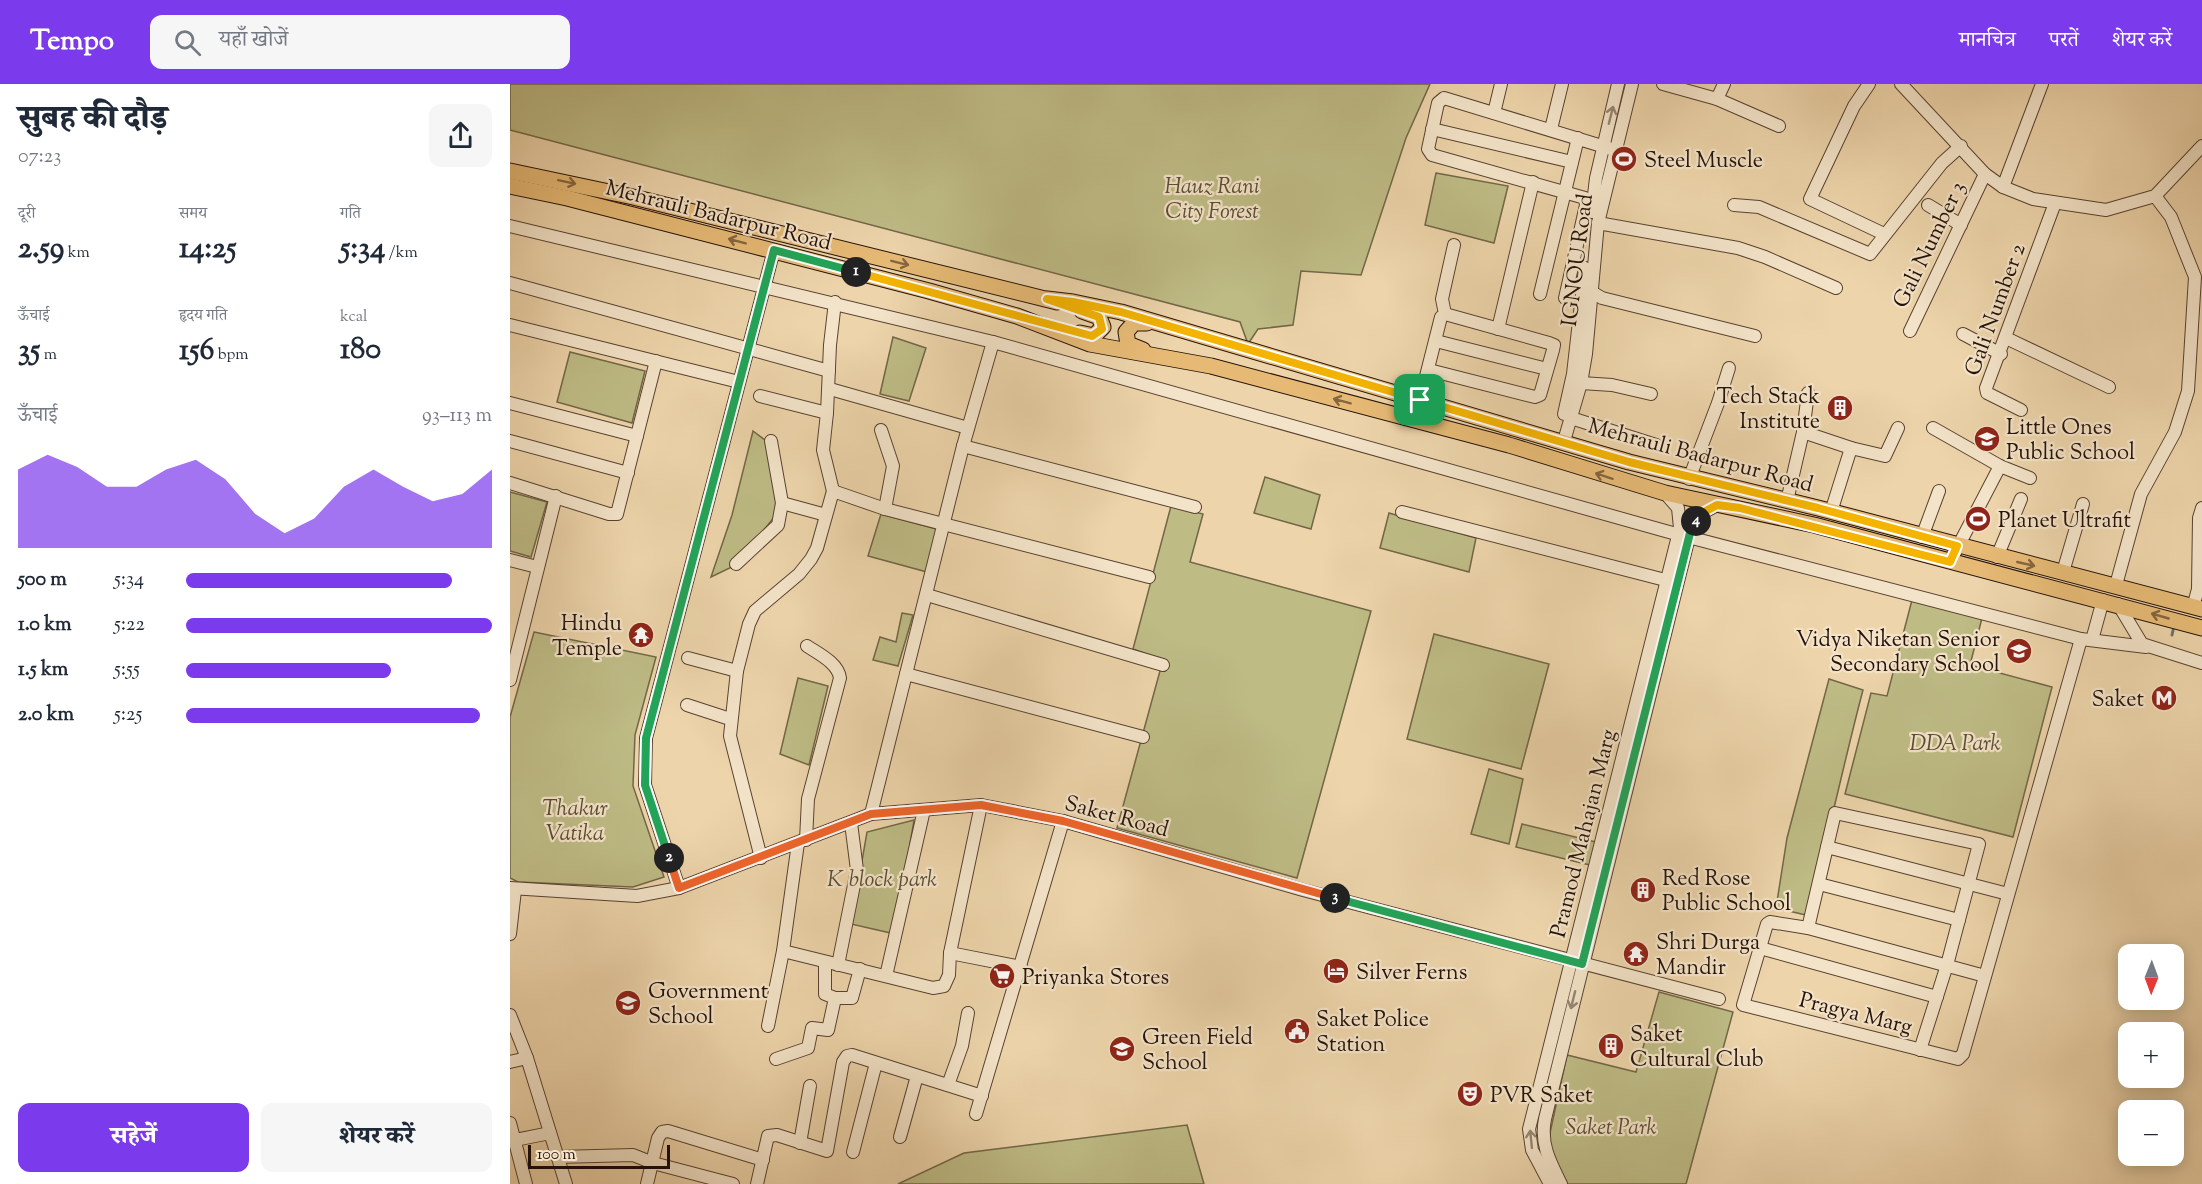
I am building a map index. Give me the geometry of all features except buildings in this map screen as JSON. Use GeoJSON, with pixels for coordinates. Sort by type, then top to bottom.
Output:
{"type":"FeatureCollection","features":[{"type":"Feature","properties":{"kind":"main road","name":"Mehrauli Badarpur Road"},"geometry":{"type":"LineString","coordinates":[[510,171],[633,197],[1047,299]]}},
{"type":"Feature","properties":{"kind":"main road","name":"Mehrauli Badarpur Road"},"geometry":{"type":"LineString","coordinates":[[510,186],[774,250],[1017,316],[1090,344],[1211,366],[1509,445],[1665,494],[1815,525],[2202,628]]}},
{"type":"Feature","properties":{"kind":"main road"},"geometry":{"type":"LineString","coordinates":[[1017,316],[1048,322],[1089,336],[1101,332],[1103,324],[1097,315],[1047,299]]}},
{"type":"Feature","properties":{"kind":"main road"},"geometry":{"type":"LineString","coordinates":[[1047,299],[1121,312],[1191,333]]}},
{"type":"Feature","properties":{"kind":"main road"},"geometry":{"type":"LineString","coordinates":[[1191,333],[1138,322],[1130,325],[1125,336],[1128,344],[1135,348],[1211,366]]}},
{"type":"Feature","properties":{"kind":"main road","name":"Mehrauli Badarpur Road"},"geometry":{"type":"LineString","coordinates":[[1191,333],[1689,479],[1831,512],[2198,608]]}},
{"type":"Feature","properties":{"kind":"street"},"geometry":{"type":"LineString","coordinates":[[1494,112],[1501,84]]}},
{"type":"Feature","properties":{"kind":"street"},"geometry":{"type":"LineString","coordinates":[[1551,129],[1562,84]]}},
{"type":"Feature","properties":{"kind":"street","name":"IGNOU Road"},"geometry":{"type":"LineString","coordinates":[[1560,440],[1571,418],[1581,383],[1598,223],[1618,84]]}},
{"type":"Feature","properties":{"kind":"street","name":"IGNOU Road"},"geometry":{"type":"LineString","coordinates":[[1560,440],[1574,374],[1589,233],[1609,148],[1632,84]]}},
{"type":"Feature","properties":{"kind":"street"},"geometry":{"type":"LineString","coordinates":[[1663,84],[1716,99],[1779,126]]}},
{"type":"Feature","properties":{"kind":"street"},"geometry":{"type":"LineString","coordinates":[[1716,99],[1724,84]]}},
{"type":"Feature","properties":{"kind":"street"},"geometry":{"type":"LineString","coordinates":[[1869,84],[1854,106],[1810,199],[1884,234]]}},
{"type":"Feature","properties":{"kind":"street"},"geometry":{"type":"LineString","coordinates":[[1901,84],[1985,174],[2003,187],[2033,199],[2106,210],[2155,196],[2202,146]]}},
{"type":"Feature","properties":{"kind":"street"},"geometry":{"type":"LineString","coordinates":[[2003,187],[2042,84]]}},
{"type":"Feature","properties":{"kind":"street"},"geometry":{"type":"LineString","coordinates":[[1565,298],[1586,198],[1432,155],[1428,149],[1438,103],[1444,98],[1609,148]]}},
{"type":"Feature","properties":{"kind":"street"},"geometry":{"type":"LineString","coordinates":[[1432,129],[1572,162]]}},
{"type":"Feature","properties":{"kind":"street"},"geometry":{"type":"LineString","coordinates":[[1540,294],[1578,138]]}},
{"type":"Feature","properties":{"kind":"street"},"geometry":{"type":"LineString","coordinates":[[1734,205],[1758,207],[1865,253],[1872,252],[1942,163],[1961,146]]}},
{"type":"Feature","properties":{"kind":"street","name":"Gali Number 3"},"geometry":{"type":"LineString","coordinates":[[1910,331],[1985,174]]}},
{"type":"Feature","properties":{"kind":"street"},"geometry":{"type":"LineString","coordinates":[[1498,329],[1533,182]]}},
{"type":"Feature","properties":{"kind":"street"},"geometry":{"type":"LineString","coordinates":[[2116,585],[2141,494],[2175,432],[2188,391],[2195,277],[2171,217],[2155,196]]}},
{"type":"Feature","properties":{"kind":"street","name":"Gali Number 2"},"geometry":{"type":"LineString","coordinates":[[2021,410],[1986,391],[2055,203]]}},
{"type":"Feature","properties":{"kind":"street"},"geometry":{"type":"LineString","coordinates":[[1928,205],[1961,225]]}},
{"type":"Feature","properties":{"kind":"street"},"geometry":{"type":"LineString","coordinates":[[1598,223],[1738,248],[1765,257],[1836,288]]}},
{"type":"Feature","properties":{"kind":"street"},"geometry":{"type":"LineString","coordinates":[[510,226],[764,285],[993,342],[1684,535],[2086,639],[2146,647],[2202,663]]}},
{"type":"Feature","properties":{"kind":"street"},"geometry":{"type":"LineString","coordinates":[[1445,314],[1442,299],[1455,245]]}},
{"type":"Feature","properties":{"kind":"street"},"geometry":{"type":"LineString","coordinates":[[679,888],[645,785],[646,738],[774,250]]}},
{"type":"Feature","properties":{"kind":"street"},"geometry":{"type":"LineString","coordinates":[[510,283],[829,371]]}},
{"type":"Feature","properties":{"kind":"street"},"geometry":{"type":"LineString","coordinates":[[1590,291],[1602,298],[1755,336]]}},
{"type":"Feature","properties":{"kind":"street"},"geometry":{"type":"LineString","coordinates":[[761,858],[730,736],[730,720],[737,670],[749,624],[755,611],[811,560],[833,491],[823,450],[830,389],[829,371],[835,303]]}},
{"type":"Feature","properties":{"kind":"street"},"geometry":{"type":"LineString","coordinates":[[1429,370],[1535,397],[1540,395],[1554,345],[1445,314]]}},
{"type":"Feature","properties":{"kind":"street"},"geometry":{"type":"LineString","coordinates":[[1420,400],[1441,316],[1445,314]]}},
{"type":"Feature","properties":{"kind":"street"},"geometry":{"type":"LineString","coordinates":[[510,325],[739,382]]}},
{"type":"Feature","properties":{"kind":"street"},"geometry":{"type":"LineString","coordinates":[[1963,334],[2001,354]]}},
{"type":"Feature","properties":{"kind":"street"},"geometry":{"type":"LineString","coordinates":[[2006,338],[2109,387]]}},
{"type":"Feature","properties":{"kind":"street"},"geometry":{"type":"LineString","coordinates":[[1436,341],[1547,369]]}},
{"type":"Feature","properties":{"kind":"street"},"geometry":{"type":"LineString","coordinates":[[871,814],[963,446],[993,342]]}},
{"type":"Feature","properties":{"kind":"street"},"geometry":{"type":"LineString","coordinates":[[510,483],[609,514],[617,514],[656,361]]}},
{"type":"Feature","properties":{"kind":"street"},"geometry":{"type":"LineString","coordinates":[[1689,479],[1729,368]]}},
{"type":"Feature","properties":{"kind":"street"},"geometry":{"type":"LineString","coordinates":[[1581,383],[1612,385],[1651,394]]}},
{"type":"Feature","properties":{"kind":"street"},"geometry":{"type":"LineString","coordinates":[[830,389],[968,428]]}},
{"type":"Feature","properties":{"kind":"street"},"geometry":{"type":"LineString","coordinates":[[1787,501],[1803,432],[1808,393]]}},
{"type":"Feature","properties":{"kind":"street"},"geometry":{"type":"LineString","coordinates":[[760,396],[826,412]]}},
{"type":"Feature","properties":{"kind":"street"},"geometry":{"type":"LineString","coordinates":[[510,403],[637,436]]}},
{"type":"Feature","properties":{"kind":"street"},"geometry":{"type":"LineString","coordinates":[[1571,418],[1656,445]]}},
{"type":"Feature","properties":{"kind":"street"},"geometry":{"type":"LineString","coordinates":[[1803,432],[1851,448],[1885,456],[1898,428]]}},
{"type":"Feature","properties":{"kind":"street"},"geometry":{"type":"LineString","coordinates":[[1933,428],[2000,466],[2030,478]]}},
{"type":"Feature","properties":{"kind":"street"},"geometry":{"type":"LineString","coordinates":[[881,430],[893,466],[885,509]]}},
{"type":"Feature","properties":{"kind":"street"},"geometry":{"type":"LineString","coordinates":[[510,441],[628,473]]}},
{"type":"Feature","properties":{"kind":"street"},"geometry":{"type":"LineString","coordinates":[[736,564],[778,525],[782,503],[771,441]]}},
{"type":"Feature","properties":{"kind":"street"},"geometry":{"type":"LineString","coordinates":[[963,446],[1195,507]]}},
{"type":"Feature","properties":{"kind":"street"},"geometry":{"type":"LineString","coordinates":[[1831,512],[1851,448]]}},
{"type":"Feature","properties":{"kind":"street"},"geometry":{"type":"LineString","coordinates":[[1950,562],[2000,466]]}},
{"type":"Feature","properties":{"kind":"street"},"geometry":{"type":"LineString","coordinates":[[833,491],[885,509],[1149,577]]}},
{"type":"Feature","properties":{"kind":"street"},"geometry":{"type":"LineString","coordinates":[[1922,537],[1939,491]]}},
{"type":"Feature","properties":{"kind":"street","name":"Pramod Mahajan Marg"},"geometry":{"type":"LineString","coordinates":[[1562,1184],[1545,1152],[1543,1127],[1577,963],[1684,535],[1678,508],[1665,494]]}},
{"type":"Feature","properties":{"kind":"street"},"geometry":{"type":"LineString","coordinates":[[510,680],[514,646],[556,496]]}},
{"type":"Feature","properties":{"kind":"street"},"geometry":{"type":"LineString","coordinates":[[1997,556],[2021,499]]}},
{"type":"Feature","properties":{"kind":"street"},"geometry":{"type":"LineString","coordinates":[[782,503],[826,515]]}},
{"type":"Feature","properties":{"kind":"street"},"geometry":{"type":"LineString","coordinates":[[2063,572],[2083,504]]}},
{"type":"Feature","properties":{"kind":"street","name":"Pramod Mahajan Marg"},"geometry":{"type":"LineString","coordinates":[[1655,655],[1669,581],[1684,535],[1698,517],[1717,505]]}},
{"type":"Feature","properties":{"kind":"street"},"geometry":{"type":"LineString","coordinates":[[2198,608],[2199,518],[2202,508]]}},
{"type":"Feature","properties":{"kind":"street"},"geometry":{"type":"LineString","coordinates":[[1402,512],[1669,581]]}},
{"type":"Feature","properties":{"kind":"street"},"geometry":{"type":"LineString","coordinates":[[510,560],[537,567]]}},
{"type":"Feature","properties":{"kind":"street"},"geometry":{"type":"LineString","coordinates":[[927,595],[1163,665]]}},
{"type":"Feature","properties":{"kind":"street"},"geometry":{"type":"LineString","coordinates":[[1937,996],[1760,948],[1768,923],[1808,928],[1985,975],[2086,639],[2103,600]]}},
{"type":"Feature","properties":{"kind":"street"},"geometry":{"type":"LineString","coordinates":[[2118,604],[2138,640],[2146,647]]}},
{"type":"Feature","properties":{"kind":"street"},"geometry":{"type":"LineString","coordinates":[[768,1026],[808,799],[840,678],[839,671],[833,665],[807,646]]}},
{"type":"Feature","properties":{"kind":"street"},"geometry":{"type":"LineString","coordinates":[[688,658],[737,670]]}},
{"type":"Feature","properties":{"kind":"street"},"geometry":{"type":"LineString","coordinates":[[906,674],[1143,737]]}},
{"type":"Feature","properties":{"kind":"street"},"geometry":{"type":"LineString","coordinates":[[687,705],[730,720]]}},
{"type":"Feature","properties":{"kind":"street"},"geometry":{"type":"LineString","coordinates":[[783,951],[933,988],[944,986],[949,975],[950,954],[981,805]]}},
{"type":"Feature","properties":{"kind":"street","name":"Saket Road"},"geometry":{"type":"LineString","coordinates":[[512,889],[637,896],[679,888],[871,814],[981,805],[1063,821],[1303,890],[1577,963]]}},
{"type":"Feature","properties":{"kind":"street"},"geometry":{"type":"LineString","coordinates":[[886,976],[924,810]]}},
{"type":"Feature","properties":{"kind":"street"},"geometry":{"type":"LineString","coordinates":[[1808,928],[1835,813],[1979,844],[1947,965],[1920,1050]]}},
{"type":"Feature","properties":{"kind":"street"},"geometry":{"type":"LineString","coordinates":[[976,1114],[1063,821]]}},
{"type":"Feature","properties":{"kind":"street"},"geometry":{"type":"LineString","coordinates":[[838,965],[857,870],[851,823]]}},
{"type":"Feature","properties":{"kind":"street"},"geometry":{"type":"LineString","coordinates":[[1827,847],[2008,894]]}},
{"type":"Feature","properties":{"kind":"street"},"geometry":{"type":"LineString","coordinates":[[1819,884],[1959,920]]}},
{"type":"Feature","properties":{"kind":"street"},"geometry":{"type":"LineString","coordinates":[[510,934],[512,889]]}},
{"type":"Feature","properties":{"kind":"street","name":"Pragya Marg"},"geometry":{"type":"LineString","coordinates":[[1760,948],[1743,1005],[1958,1059],[1963,1054],[1985,975]]}},
{"type":"Feature","properties":{"kind":"street"},"geometry":{"type":"LineString","coordinates":[[950,954],[1021,967]]}},
{"type":"Feature","properties":{"kind":"street"},"geometry":{"type":"LineString","coordinates":[[825,963],[823,988],[825,994],[835,998],[852,998],[860,969]]}},
{"type":"Feature","properties":{"kind":"street"},"geometry":{"type":"LineString","coordinates":[[1577,963],[1719,999]]}},
{"type":"Feature","properties":{"kind":"street","name":"Pramod Mahajan Marg"},"geometry":{"type":"LineString","coordinates":[[1550,1184],[1532,1150],[1529,1129],[1577,963]]}},
{"type":"Feature","properties":{"kind":"street"},"geometry":{"type":"LineString","coordinates":[[776,1059],[808,1048],[812,1028],[828,1030],[835,998]]}},
{"type":"Feature","properties":{"kind":"street"},"geometry":{"type":"LineString","coordinates":[[948,1085],[962,1046],[968,1013]]}},
{"type":"Feature","properties":{"kind":"street"},"geometry":{"type":"LineString","coordinates":[[510,1015],[527,1058],[566,1184]]}},
{"type":"Feature","properties":{"kind":"street"},"geometry":{"type":"LineString","coordinates":[[757,1184],[768,1136],[777,1135],[827,1151],[843,1062],[847,1056],[982,1096]]}},
{"type":"Feature","properties":{"kind":"street"},"geometry":{"type":"LineString","coordinates":[[510,1062],[527,1058]]}},
{"type":"Feature","properties":{"kind":"street"},"geometry":{"type":"LineString","coordinates":[[853,1152],[876,1063]]}},
{"type":"Feature","properties":{"kind":"street"},"geometry":{"type":"LineString","coordinates":[[900,1137],[917,1076]]}},
{"type":"Feature","properties":{"kind":"street"},"geometry":{"type":"LineString","coordinates":[[800,1143],[810,1086]]}},
{"type":"Feature","properties":{"kind":"street"},"geometry":{"type":"LineString","coordinates":[[510,1123],[512,1141],[526,1184]]}},
{"type":"Feature","properties":{"kind":"street"},"geometry":{"type":"LineString","coordinates":[[647,1184],[658,1138],[662,1132],[668,1131],[763,1160]]}},
{"type":"Feature","properties":{"kind":"street"},"geometry":{"type":"LineString","coordinates":[[512,1141],[550,1133]]}},
{"type":"Feature","properties":{"kind":"street"},"geometry":{"type":"LineString","coordinates":[[558,1157],[622,1154],[733,1184]]}},
{"type":"Feature","properties":{"kind":"green space","name":"Hauz Rani City Forest"},"geometry":{"type":"Polygon","coordinates":[[[510,84],[1430,84],[1406,138],[1361,275],[1301,271],[1293,325],[1258,329],[1248,344],[1240,322],[510,130],[510,84]]]}},
{"type":"Feature","properties":{"kind":"green space"},"geometry":{"type":"Polygon","coordinates":[[[1436,173],[1508,186],[1494,243],[1425,225],[1436,173]]]}},
{"type":"Feature","properties":{"kind":"green space"},"geometry":{"type":"Polygon","coordinates":[[[893,337],[926,348],[909,401],[880,394],[893,337]]]}},
{"type":"Feature","properties":{"kind":"green space"},"geometry":{"type":"Polygon","coordinates":[[[570,352],[645,371],[632,423],[557,402],[570,352]]]}},
{"type":"Feature","properties":{"kind":"green space"},"geometry":{"type":"Polygon","coordinates":[[[753,431],[765,440],[783,506],[736,565],[711,577],[732,515],[753,431]]]}},
{"type":"Feature","properties":{"kind":"green space"},"geometry":{"type":"Polygon","coordinates":[[[1265,477],[1320,495],[1311,529],[1254,513],[1265,477]]]}},
{"type":"Feature","properties":{"kind":"green space"},"geometry":{"type":"Polygon","coordinates":[[[510,492],[547,502],[531,557],[510,551],[510,492]]]}},
{"type":"Feature","properties":{"kind":"green space"},"geometry":{"type":"Polygon","coordinates":[[[1171,506],[1203,514],[1190,562],[1371,611],[1297,878],[1117,828],[1163,660],[1133,649],[1171,506]]]}},
{"type":"Feature","properties":{"kind":"green space"},"geometry":{"type":"Polygon","coordinates":[[[1389,513],[1476,538],[1469,572],[1380,548],[1389,513]]]}},
{"type":"Feature","properties":{"kind":"green space"},"geometry":{"type":"Polygon","coordinates":[[[881,514],[940,530],[927,572],[868,556],[881,514]]]}},
{"type":"Feature","properties":{"kind":"green space","name":"DDA Park"},"geometry":{"type":"Polygon","coordinates":[[[1912,600],[1982,618],[1970,665],[2052,687],[2013,837],[1845,794],[1871,693],[1887,696],[1912,600]]]}},
{"type":"Feature","properties":{"kind":"green space"},"geometry":{"type":"Polygon","coordinates":[[[902,613],[913,615],[898,666],[873,660],[880,637],[896,642],[902,613]]]}},
{"type":"Feature","properties":{"kind":"green space","name":"Thakur Vatika"},"geometry":{"type":"Polygon","coordinates":[[[534,632],[656,657],[635,735],[633,786],[664,877],[633,887],[518,882],[510,878],[510,717],[534,632]]]}},
{"type":"Feature","properties":{"kind":"green space"},"geometry":{"type":"Polygon","coordinates":[[[1434,634],[1549,664],[1521,769],[1407,739],[1434,634]]]}},
{"type":"Feature","properties":{"kind":"green space"},"geometry":{"type":"Polygon","coordinates":[[[798,678],[828,686],[809,765],[780,754],[798,678]]]}},
{"type":"Feature","properties":{"kind":"green space"},"geometry":{"type":"Polygon","coordinates":[[[1829,679],[1863,690],[1806,915],[1776,908],[1787,838],[1829,679]]]}},
{"type":"Feature","properties":{"kind":"green space"},"geometry":{"type":"Polygon","coordinates":[[[1489,769],[1523,779],[1509,844],[1471,834],[1489,769]]]}},
{"type":"Feature","properties":{"kind":"green space","name":"K block park"},"geometry":{"type":"Polygon","coordinates":[[[914,820],[895,934],[851,924],[867,832],[914,820]]]}},
{"type":"Feature","properties":{"kind":"green space"},"geometry":{"type":"Polygon","coordinates":[[[1522,824],[1596,842],[1590,865],[1516,847],[1522,824]]]}},
{"type":"Feature","properties":{"kind":"green space","name":"Saket Park"},"geometry":{"type":"Polygon","coordinates":[[[1659,992],[1733,1012],[1686,1184],[1565,1184],[1548,1142],[1567,1055],[1636,1072],[1659,992]]]}},
{"type":"Feature","properties":{"kind":"green space"},"geometry":{"type":"Polygon","coordinates":[[[1187,1125],[1204,1184],[898,1184],[964,1153],[1187,1125]]]}},
{"type":"Feature","properties":{"kind":"waterway"},"geometry":{"type":"LineString","coordinates":[[2172,635],[2174,626]]}},
{"type":"Feature","properties":{"kind":"place","name":"Steel Muscle"},"geometry":{"type":"Point","coordinates":[1624,159]}},
{"type":"Feature","properties":{"kind":"place","name":"Tech Stack Institute"},"geometry":{"type":"Point","coordinates":[1840,408]}},
{"type":"Feature","properties":{"kind":"place","name":"Little Ones Public School"},"geometry":{"type":"Point","coordinates":[1987,439]}},
{"type":"Feature","properties":{"kind":"place","name":"Planet Ultrafit"},"geometry":{"type":"Point","coordinates":[1978,519]}},
{"type":"Feature","properties":{"kind":"place","name":"Hindu Temple"},"geometry":{"type":"Point","coordinates":[641,635]}},
{"type":"Feature","properties":{"kind":"place","name":"Vidya Niketan Senior Secondary School"},"geometry":{"type":"Point","coordinates":[2019,651]}},
{"type":"Feature","properties":{"kind":"place","name":"Saket"},"geometry":{"type":"Point","coordinates":[2164,698]}},
{"type":"Feature","properties":{"kind":"place","name":"Red Rose Public School"},"geometry":{"type":"Point","coordinates":[1643,890]}},
{"type":"Feature","properties":{"kind":"place","name":"Shri Durga Mandir"},"geometry":{"type":"Point","coordinates":[1636,954]}},
{"type":"Feature","properties":{"kind":"place","name":"Silver Ferns"},"geometry":{"type":"Point","coordinates":[1336,971]}},
{"type":"Feature","properties":{"kind":"place","name":"Priyanka Stores"},"geometry":{"type":"Point","coordinates":[1002,976]}},
{"type":"Feature","properties":{"kind":"place","name":"Government School"},"geometry":{"type":"Point","coordinates":[628,1003]}},
{"type":"Feature","properties":{"kind":"place","name":"Saket Police Station"},"geometry":{"type":"Point","coordinates":[1297,1031]}},
{"type":"Feature","properties":{"kind":"place","name":"Saket Cultural Club"},"geometry":{"type":"Point","coordinates":[1611,1046]}},
{"type":"Feature","properties":{"kind":"place","name":"Green Field School"},"geometry":{"type":"Point","coordinates":[1122,1049]}},
{"type":"Feature","properties":{"kind":"place","name":"PVR Saket"},"geometry":{"type":"Point","coordinates":[1470,1094]}},
{"type":"Feature","properties":{"kind":"route"},"geometry":{"type":"LineString","coordinates":[[774,250],[929,291],[1001,313],[1048,322],[1089,336],[1101,332],[1103,324],[1099,317],[1047,299],[1121,312],[1420,400],[1689,479],[1818,508],[1957,546],[1950,562],[1815,525],[1740,508],[1717,505],[1698,517],[1691,529],[1680,581],[1582,964],[1303,890],[1063,821],[981,805],[871,814],[679,888],[645,785],[646,738],[774,250]]}}]}
